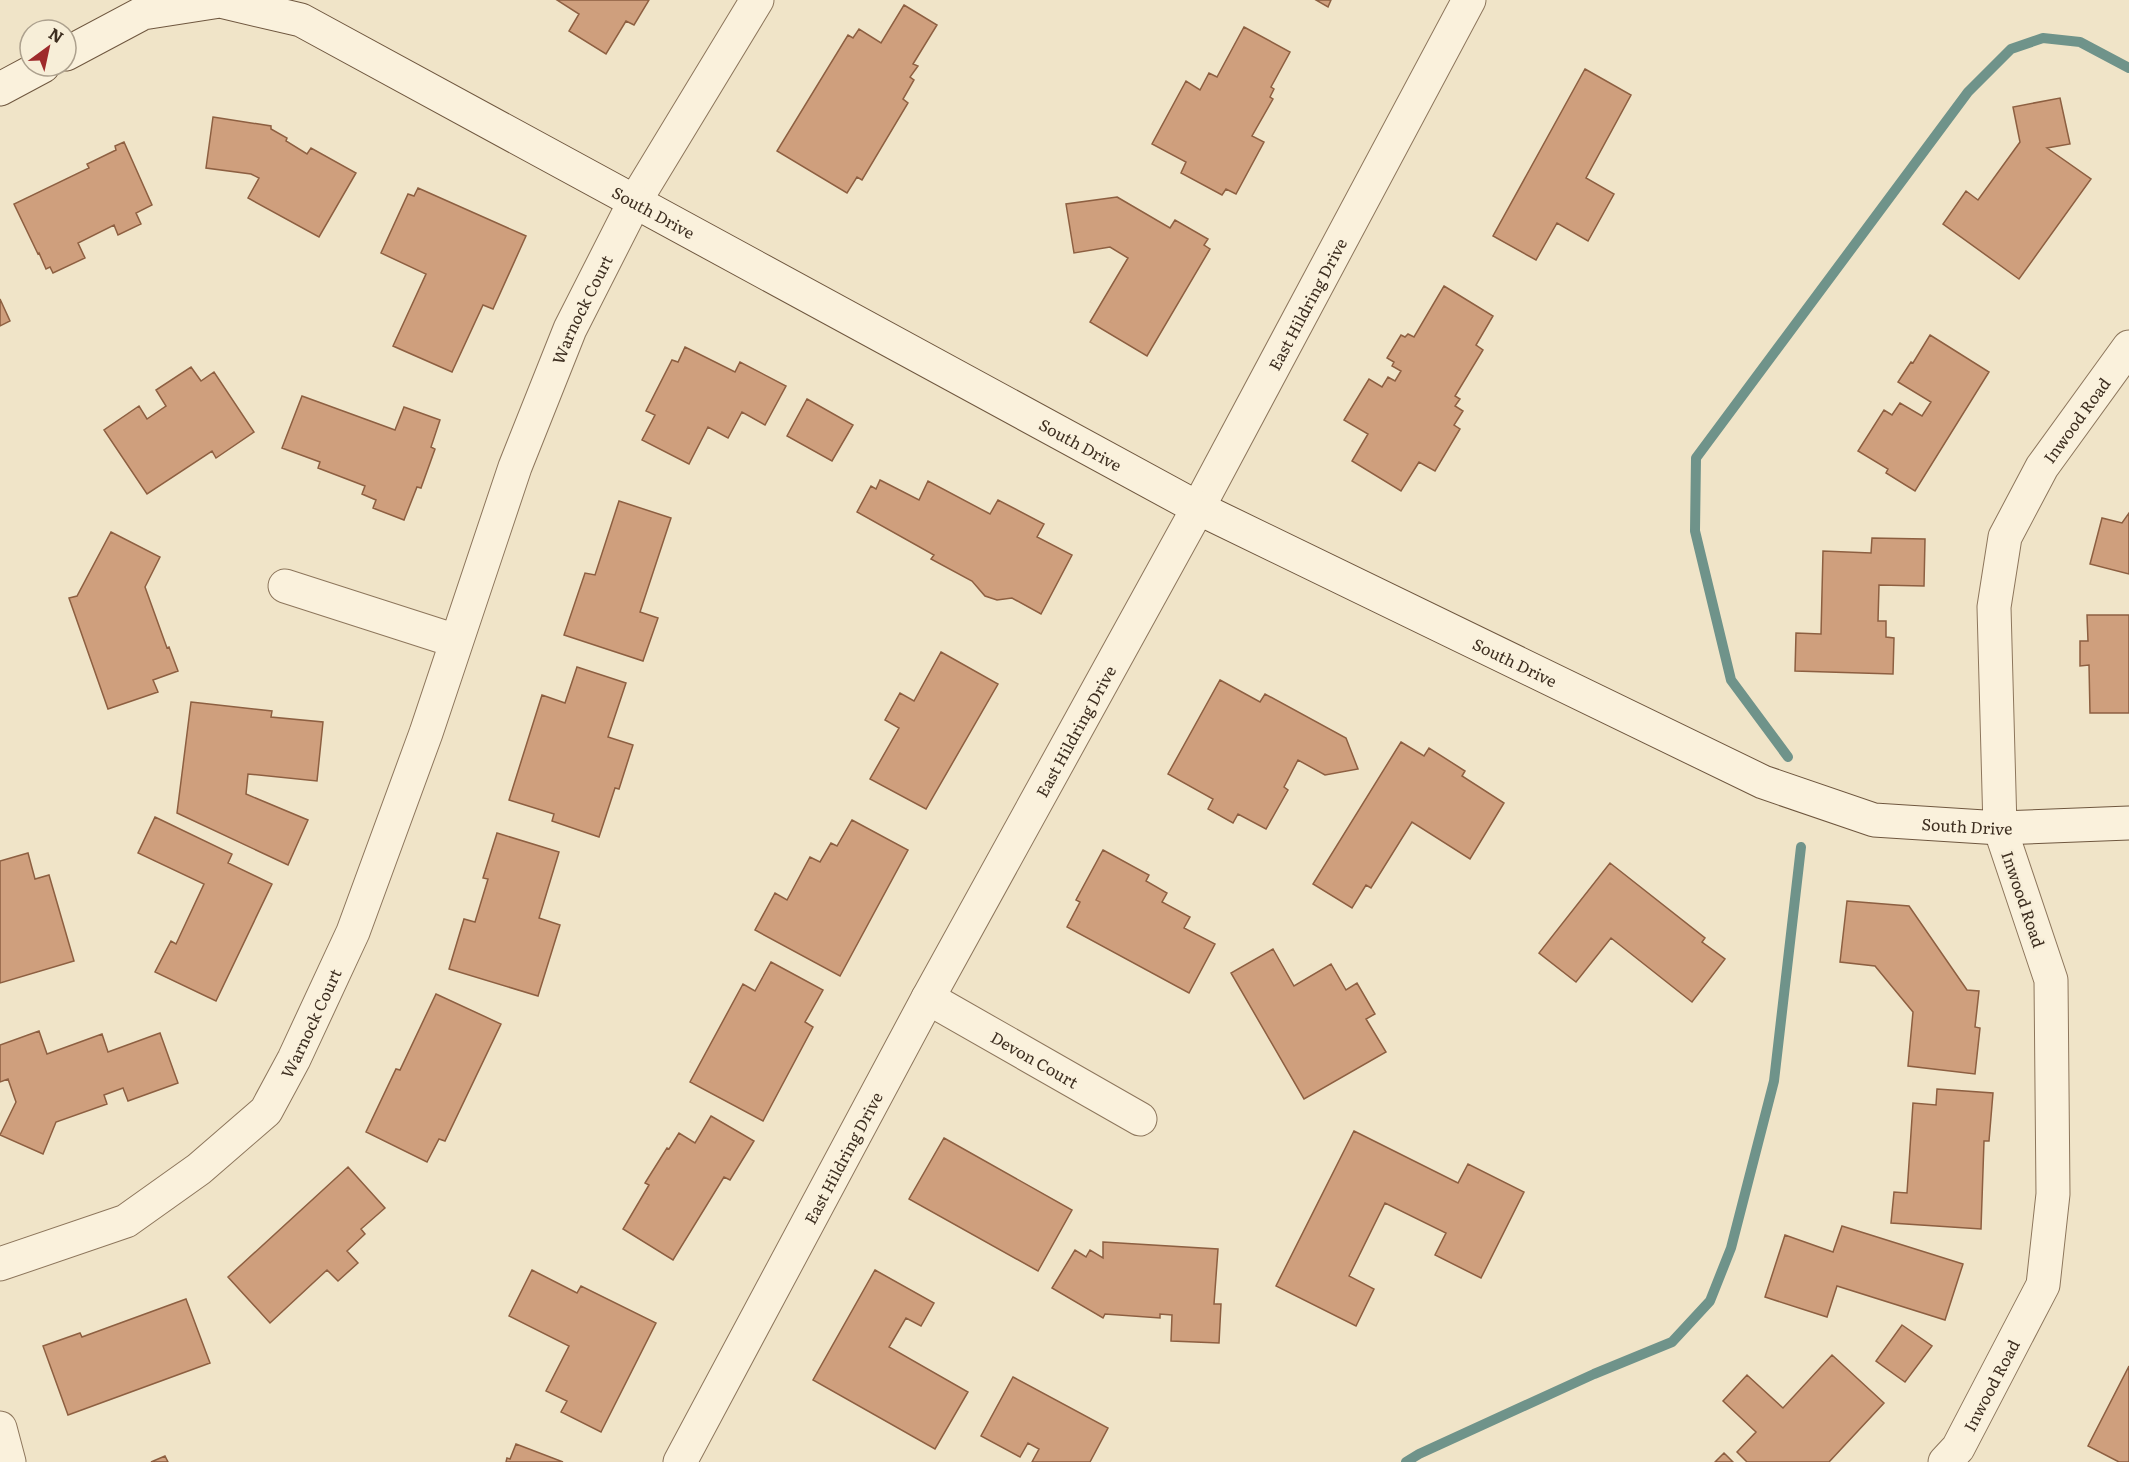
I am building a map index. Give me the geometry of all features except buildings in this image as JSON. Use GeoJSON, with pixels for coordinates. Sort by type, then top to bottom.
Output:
{"type":"FeatureCollection","features":[{"type":"Feature","properties":{"kind":"street","name":"Warnock Court"},"geometry":{"type":"LineString","coordinates":[[0,1264],[126,1221],[200,1169],[266,1111],[294,1059],[353,932],[426,733],[515,467],[570,329],[635,201],[756,0]]}},
{"type":"Feature","properties":{"kind":"street","name":"East Hildring Drive"},"geometry":{"type":"LineString","coordinates":[[680,1462],[928,998],[1198,508],[1469,0]]}},
{"type":"Feature","properties":{"kind":"street","name":"South Drive"},"geometry":{"type":"LineString","coordinates":[[78,46],[141,6],[220,1],[293,10],[635,201],[1198,508],[1762,782],[1874,820],[2000,828],[2129,823]]}},
{"type":"Feature","properties":{"kind":"street"},"geometry":{"type":"LineString","coordinates":[[0,89],[21,78]]}},
{"type":"Feature","properties":{"kind":"street","name":"Inwood Road"},"geometry":{"type":"LineString","coordinates":[[1945,1462],[1958,1448],[2043,1285],[2053,1194],[2051,980],[2000,828],[1994,607],[2005,537],[2042,467],[2129,347]]}},
{"type":"Feature","properties":{"kind":"street"},"geometry":{"type":"LineString","coordinates":[[285,586],[456,641]]}},
{"type":"Feature","properties":{"kind":"street","name":"Devon Court"},"geometry":{"type":"LineString","coordinates":[[928,998],[1140,1119]]}},
{"type":"Feature","properties":{"kind":"street"},"geometry":{"type":"LineString","coordinates":[[0,1428],[9,1462]]}},
{"type":"Feature","properties":{"kind":"waterway"},"geometry":{"type":"LineString","coordinates":[[1788,757],[1731,680],[1695,531],[1696,458],[1968,92],[2011,49],[2043,38],[2080,42],[2129,68]]}},
{"type":"Feature","properties":{"kind":"waterway"},"geometry":{"type":"LineString","coordinates":[[1406,1462],[1594,1374],[1672,1342],[1710,1301],[1731,1248],[1774,1081],[1801,847]]}}]}
